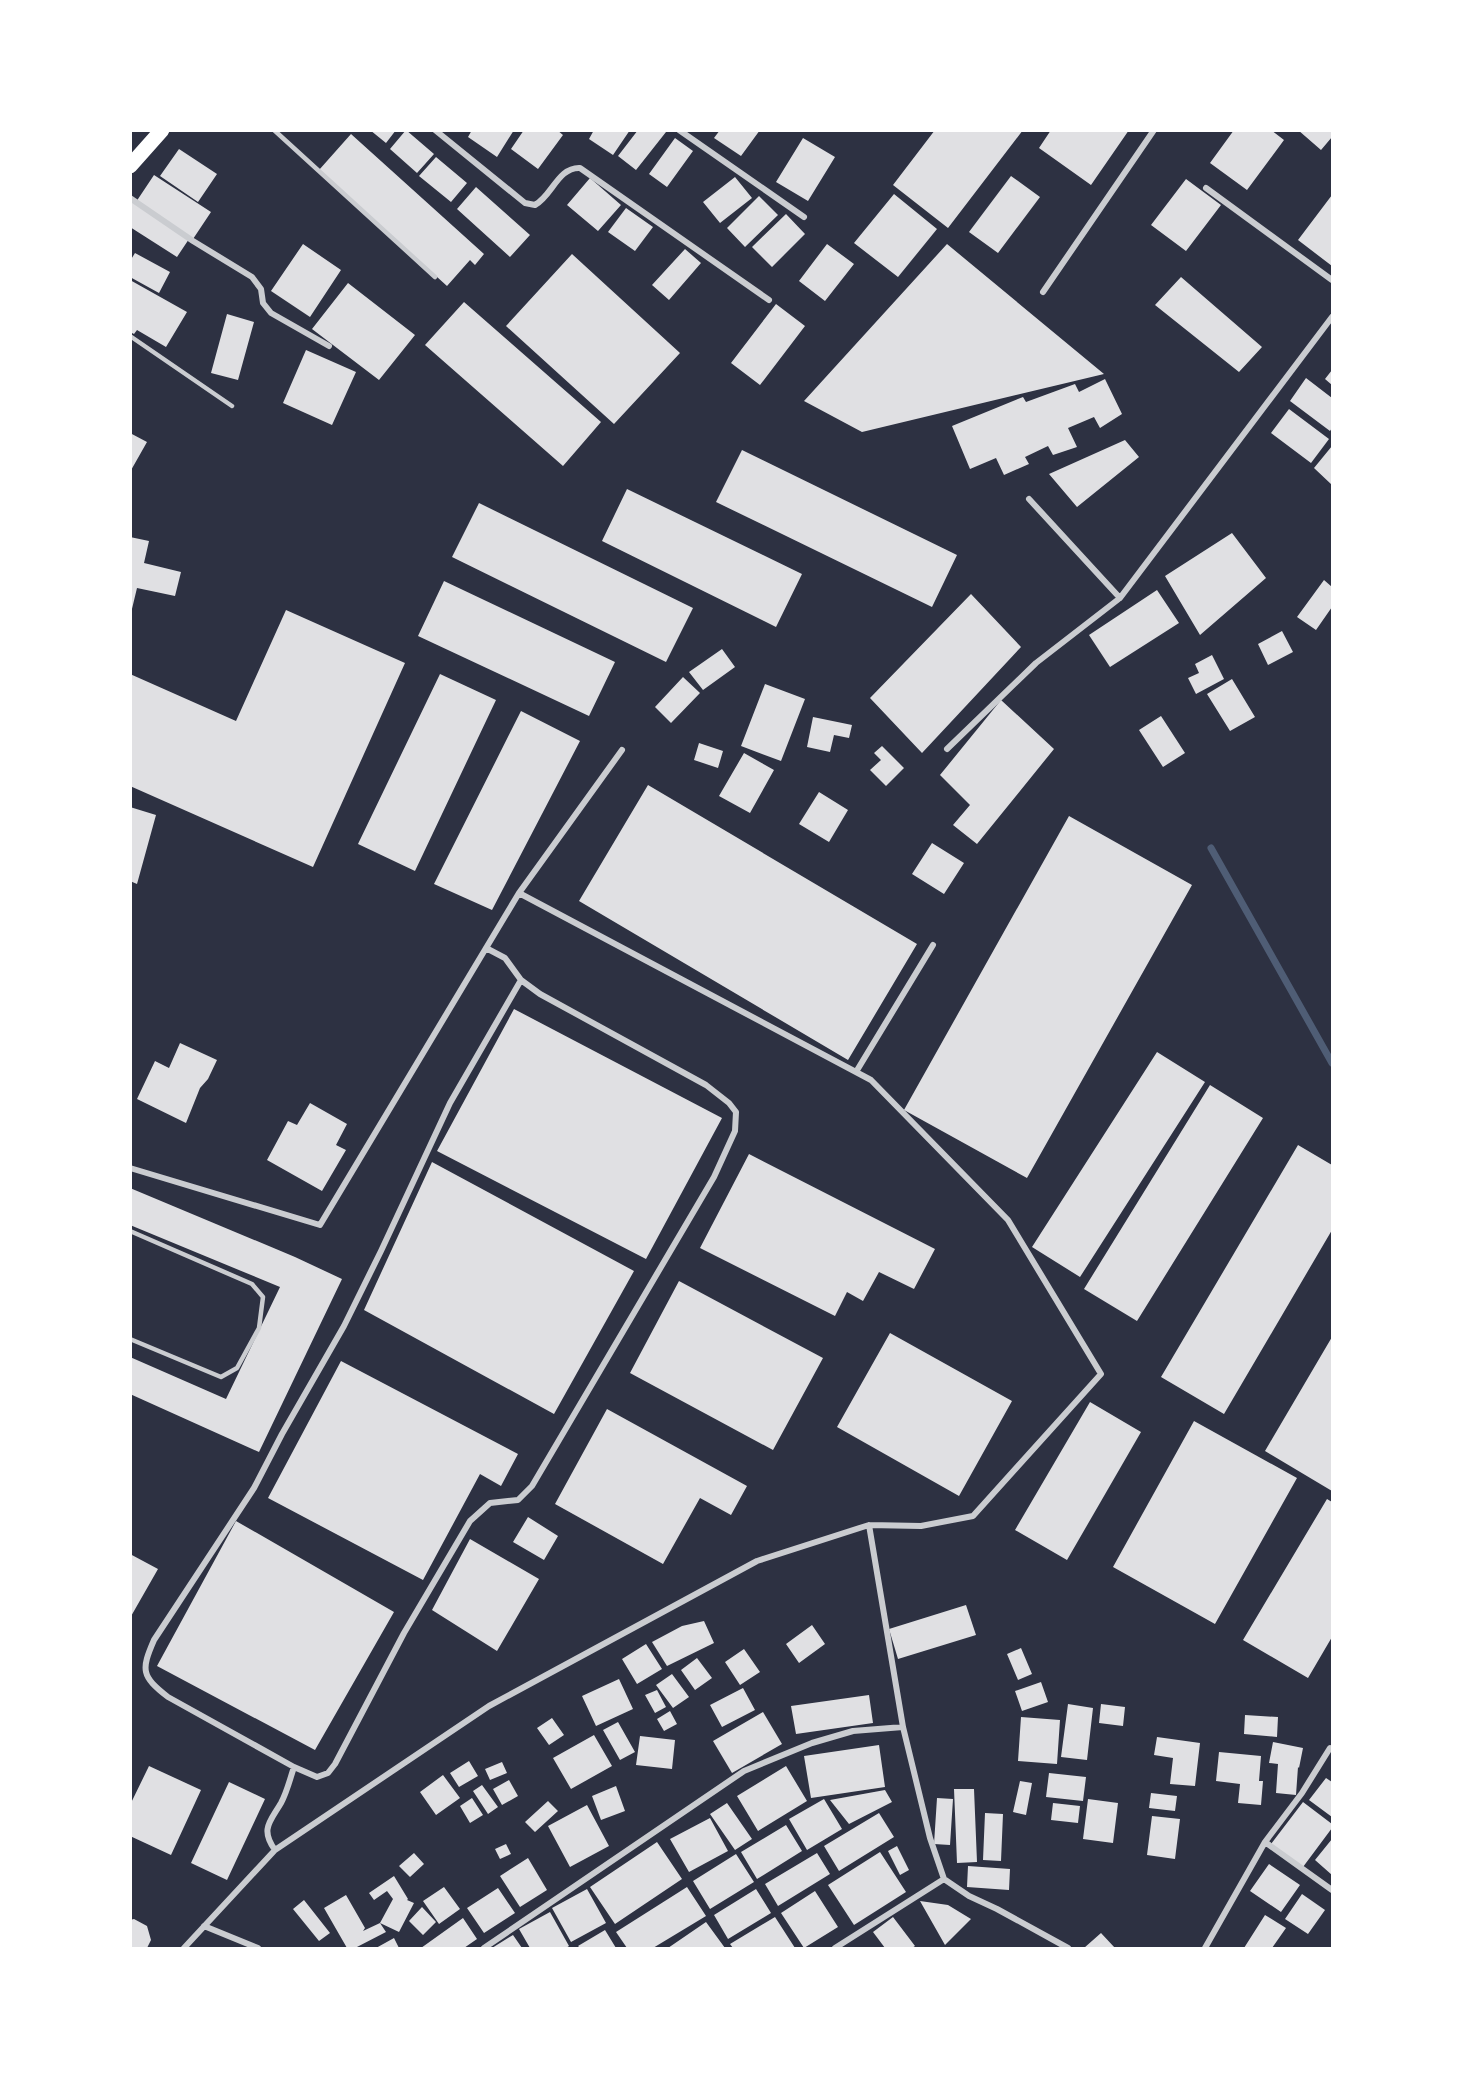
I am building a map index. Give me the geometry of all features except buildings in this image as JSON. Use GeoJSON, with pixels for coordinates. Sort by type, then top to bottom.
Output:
{"type":"FeatureCollection","features":[{"type":"Feature","properties":{"kind":"main road"},"geometry":{"type":"LineString","coordinates":[[130,166],[162,130]]}},
{"type":"Feature","properties":{"kind":"street"},"geometry":{"type":"LineString","coordinates":[[435,130],[525,203],[535,205],[542,202],[566,171],[580,168],[769,300]]}},
{"type":"Feature","properties":{"kind":"street"},"geometry":{"type":"LineString","coordinates":[[679,130],[804,217]]}},
{"type":"Feature","properties":{"kind":"street"},"geometry":{"type":"LineString","coordinates":[[1042,292],[1154,130]]}},
{"type":"Feature","properties":{"kind":"street"},"geometry":{"type":"LineString","coordinates":[[1206,188],[1332,280]]}},
{"type":"Feature","properties":{"kind":"street"},"geometry":{"type":"LineString","coordinates":[[130,198],[252,278],[261,289],[263,303],[271,313],[329,346]]}},
{"type":"Feature","properties":{"kind":"street"},"geometry":{"type":"LineString","coordinates":[[947,749],[1036,663],[1120,598],[1332,317]]}},
{"type":"Feature","properties":{"kind":"street"},"geometry":{"type":"LineString","coordinates":[[1029,499],[1120,598]]}},
{"type":"Feature","properties":{"kind":"street"},"geometry":{"type":"LineString","coordinates":[[130,1168],[320,1225],[519,893],[622,750]]}},
{"type":"Feature","properties":{"kind":"street"},"geometry":{"type":"LineString","coordinates":[[184,1948],[275,1850],[489,1706],[757,1562],[869,1525],[921,1526],[973,1516],[1101,1374],[1008,1220],[870,1080],[519,893]]}},
{"type":"Feature","properties":{"kind":"street"},"geometry":{"type":"LineString","coordinates":[[856,1072],[933,945]]}},
{"type":"Feature","properties":{"kind":"street"},"geometry":{"type":"LineString","coordinates":[[486,948],[506,958],[520,980],[540,994],[706,1085],[729,1103],[736,1112],[735,1131],[714,1177],[532,1486],[518,1500],[490,1503],[470,1521],[404,1633],[335,1764],[328,1773],[317,1777],[294,1767],[168,1697],[152,1684],[146,1673],[145,1661],[154,1640],[254,1488],[344,1326],[450,1103],[520,980]]}},
{"type":"Feature","properties":{"kind":"street"},"geometry":{"type":"LineString","coordinates":[[869,1525],[903,1727],[930,1838],[944,1879],[969,1896],[997,1908],[1068,1948]]}},
{"type":"Feature","properties":{"kind":"street"},"geometry":{"type":"LineString","coordinates":[[484,1948],[744,1771],[812,1743],[853,1731],[903,1727]]}},
{"type":"Feature","properties":{"kind":"street"},"geometry":{"type":"LineString","coordinates":[[1204,1948],[1265,1842],[1302,1793],[1330,1748],[1332,1749]]}},
{"type":"Feature","properties":{"kind":"street"},"geometry":{"type":"LineString","coordinates":[[275,1850],[268,1841],[267,1831],[270,1818],[281,1802],[294,1767]]}},
{"type":"Feature","properties":{"kind":"street"},"geometry":{"type":"LineString","coordinates":[[1265,1842],[1332,1890]]}},
{"type":"Feature","properties":{"kind":"street"},"geometry":{"type":"LineString","coordinates":[[835,1948],[944,1879]]}},
{"type":"Feature","properties":{"kind":"street"},"geometry":{"type":"LineString","coordinates":[[204,1926],[258,1948]]}},
{"type":"Feature","properties":{"kind":"lane"},"geometry":{"type":"LineString","coordinates":[[274,130],[435,277]]}},
{"type":"Feature","properties":{"kind":"lane"},"geometry":{"type":"LineString","coordinates":[[130,336],[232,406]]}},
{"type":"Feature","properties":{"kind":"lane"},"geometry":{"type":"LineString","coordinates":[[130,1231],[252,1284],[263,1297],[259,1328],[237,1368],[221,1377],[130,1339]]}},
{"type":"Feature","properties":{"kind":"waterway"},"geometry":{"type":"LineString","coordinates":[[1211,848],[1332,1063]]}}]}
